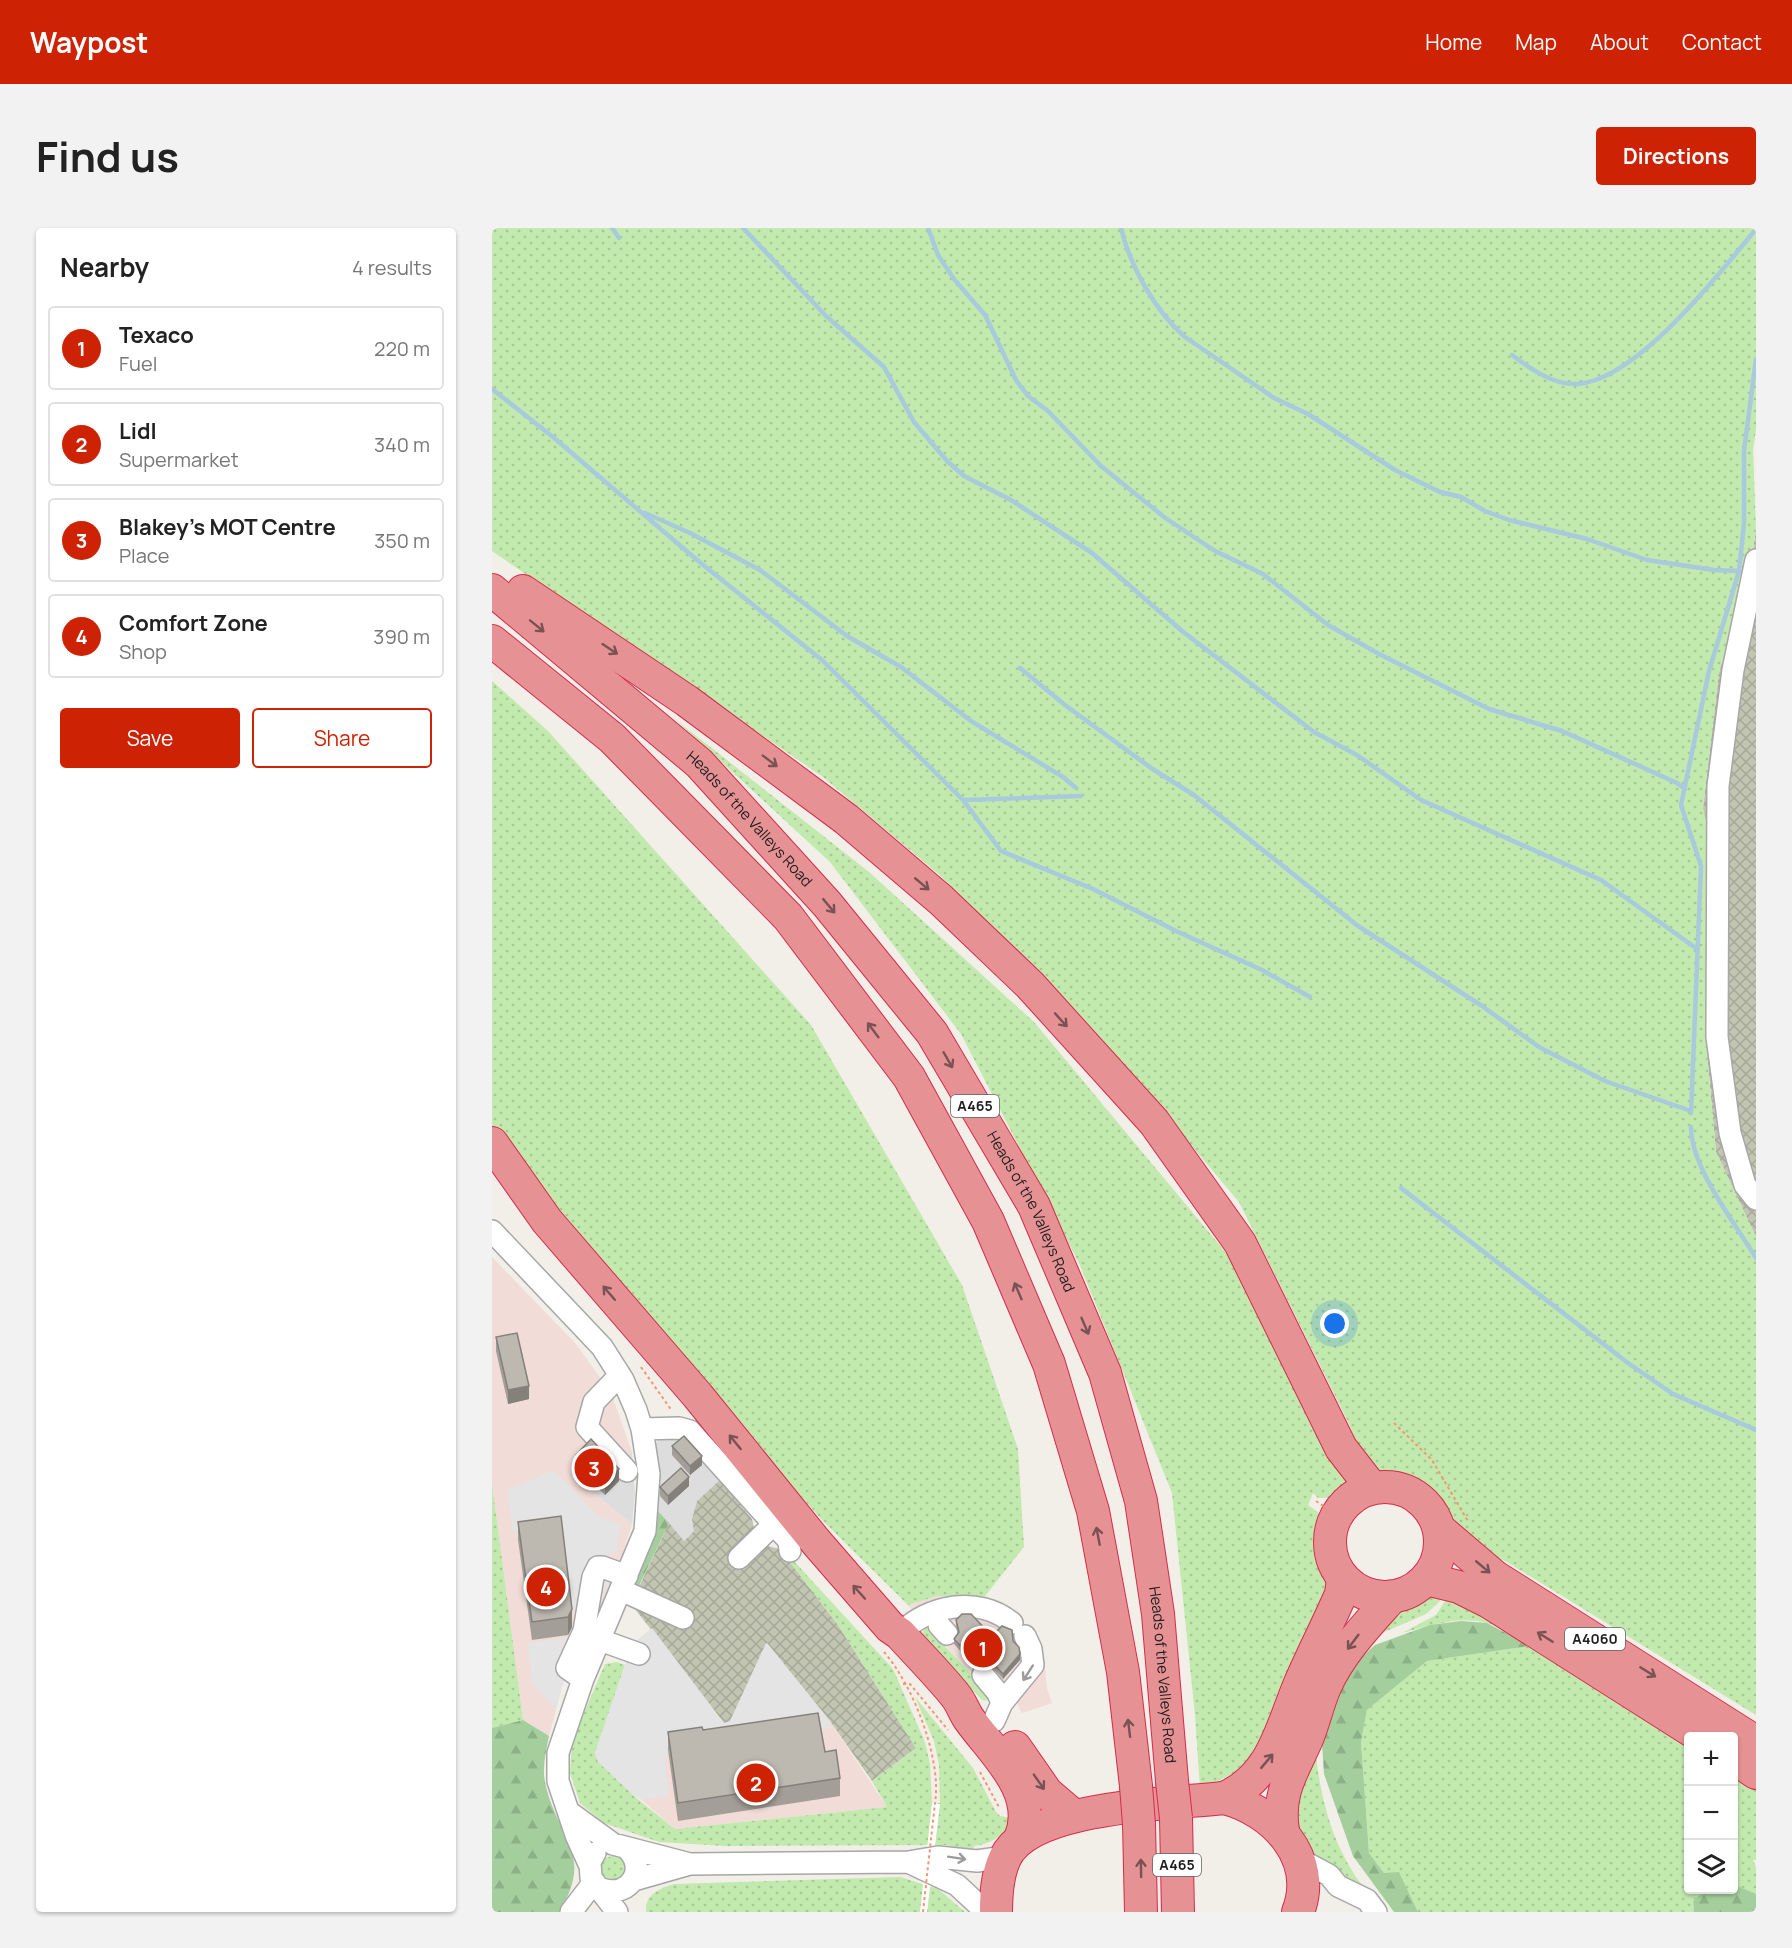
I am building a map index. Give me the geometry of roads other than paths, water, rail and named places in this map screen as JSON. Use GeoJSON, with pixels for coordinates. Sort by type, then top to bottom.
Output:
{"type":"FeatureCollection","features":[{"type":"Feature","properties":{"kind":"highway"},"geometry":{"type":"LineString","coordinates":[[492,570],[687,701],[819,798],[941,900],[1030,985],[1154,1122],[1240,1243],[1341,1448],[1372,1488]]}},
{"type":"Feature","properties":{"kind":"highway","name":"Heads of the Valleys Road"},"geometry":{"type":"LineString","coordinates":[[492,590],[699,763],[827,904],[932,1033],[1034,1206],[1105,1373],[1141,1501],[1158,1614],[1176,1818],[1178,1912]]}},
{"type":"Feature","properties":{"kind":"highway","name":"A465"},"geometry":{"type":"LineString","coordinates":[[492,642],[612,738],[788,917],[909,1077],[988,1221],[1050,1364],[1093,1511],[1123,1671],[1139,1824],[1141,1912]]}},
{"type":"Feature","properties":{"kind":"highway"},"geometry":{"type":"LineString","coordinates":[[492,1143],[547,1221],[698,1396],[836,1566],[890,1627],[941,1625],[957,1697],[969,1719],[999,1754],[1022,1795],[1025,1812],[1010,1837],[996,1892],[996,1912]]}},
{"type":"Feature","properties":{"kind":"highway"},"geometry":{"type":"LineString","coordinates":[[1393,1487],[1414,1495],[1430,1510],[1438,1529],[1438,1556],[1426,1579],[1404,1594],[1391,1598],[1365,1594],[1343,1579],[1330,1555],[1326,1508],[1372,1488],[1393,1487]]}},
{"type":"Feature","properties":{"kind":"highway","name":"A4060"},"geometry":{"type":"LineString","coordinates":[[1438,1529],[1494,1576],[1756,1742]]}},
{"type":"Feature","properties":{"kind":"highway"},"geometry":{"type":"LineString","coordinates":[[1010,1837],[1074,1816],[1224,1798],[1242,1790],[1274,1752],[1300,1683],[1341,1594],[1343,1579]]}},
{"type":"Feature","properties":{"kind":"highway","name":"A4060"},"geometry":{"type":"LineString","coordinates":[[1426,1579],[1459,1587],[1489,1602],[1692,1732]]}},
{"type":"Feature","properties":{"kind":"highway"},"geometry":{"type":"LineString","coordinates":[[1299,1907],[1302,1881],[1299,1859],[1283,1831],[1280,1811],[1283,1790],[1314,1721],[1325,1688],[1355,1638],[1391,1598]]}},
{"type":"Feature","properties":{"kind":"highway"},"geometry":{"type":"LineString","coordinates":[[957,1697],[998,1712],[1047,1792],[1074,1816]]}},
{"type":"Feature","properties":{"kind":"highway"},"geometry":{"type":"LineString","coordinates":[[1738,1761],[1756,1773]]}},
{"type":"Feature","properties":{"kind":"highway"},"geometry":{"type":"LineString","coordinates":[[1224,1798],[1251,1807],[1283,1831]]}},
{"type":"Feature","properties":{"kind":"street"},"geometry":{"type":"LineString","coordinates":[[1756,560],[1733,670],[1718,786],[1717,1037],[1730,1133],[1745,1185],[1756,1199]]}},
{"type":"Feature","properties":{"kind":"street"},"geometry":{"type":"LineString","coordinates":[[492,1231],[602,1347],[620,1375],[642,1429],[649,1474],[645,1531],[583,1679],[558,1753],[558,1781],[576,1835],[595,1879],[617,1912]]}},
{"type":"Feature","properties":{"kind":"street"},"geometry":{"type":"LineString","coordinates":[[620,1375],[594,1402],[587,1428],[627,1471]]}},
{"type":"Feature","properties":{"kind":"street"},"geometry":{"type":"LineString","coordinates":[[642,1429],[680,1428],[690,1431],[789,1540],[790,1551]]}},
{"type":"Feature","properties":{"kind":"street"},"geometry":{"type":"LineString","coordinates":[[739,1558],[774,1524]]}},
{"type":"Feature","properties":{"kind":"street"},"geometry":{"type":"LineString","coordinates":[[583,1679],[567,1668],[584,1631],[593,1577],[598,1567],[602,1567],[624,1583],[683,1618]]}},
{"type":"Feature","properties":{"kind":"street"},"geometry":{"type":"LineString","coordinates":[[941,1625],[1018,1635],[1033,1665],[998,1712]]}},
{"type":"Feature","properties":{"kind":"street"},"geometry":{"type":"LineString","coordinates":[[600,1640],[639,1654]]}},
{"type":"Feature","properties":{"kind":"street"},"geometry":{"type":"LineString","coordinates":[[983,1675],[999,1693],[998,1712]]}},
{"type":"Feature","properties":{"kind":"street"},"geometry":{"type":"LineString","coordinates":[[569,1812],[635,1858],[637,1873],[633,1882],[631,1912]]}},
{"type":"Feature","properties":{"kind":"street"},"geometry":{"type":"LineString","coordinates":[[571,1912],[595,1879],[597,1850],[619,1845],[690,1864],[908,1862],[938,1857],[977,1861],[1010,1837]]}},
{"type":"Feature","properties":{"kind":"street"},"geometry":{"type":"LineString","coordinates":[[1299,1859],[1329,1875],[1338,1886],[1367,1900],[1376,1912]]}},
{"type":"Feature","properties":{"kind":"street"},"geometry":{"type":"LineString","coordinates":[[908,1862],[957,1886],[986,1912]]}},
{"type":"Feature","properties":{"kind":"street"},"geometry":{"type":"LineString","coordinates":[[595,1879],[616,1892],[633,1882],[690,1864]]}},
{"type":"Feature","properties":{"kind":"street"},"geometry":{"type":"LineString","coordinates":[[1299,1907],[1338,1886]]}},
{"type":"Feature","properties":{"kind":"waterway"},"geometry":{"type":"LineString","coordinates":[[612,228],[619,238]]}},
{"type":"Feature","properties":{"kind":"waterway"},"geometry":{"type":"LineString","coordinates":[[743,228],[826,316],[884,367],[914,422],[947,461],[964,476],[1011,500],[1092,553],[1182,631],[1314,732],[1357,755],[1421,800],[1601,880],[1697,949]]}},
{"type":"Feature","properties":{"kind":"waterway"},"geometry":{"type":"LineString","coordinates":[[928,228],[938,255],[954,279],[985,315],[1016,380],[1028,396],[1048,411],[1101,466],[1164,517],[1215,551],[1263,574],[1328,625],[1379,654],[1489,709],[1562,731],[1677,783],[1685,789]]}},
{"type":"Feature","properties":{"kind":"waterway"},"geometry":{"type":"LineString","coordinates":[[1121,228],[1125,243],[1145,287],[1164,314],[1185,337],[1274,398],[1308,414],[1395,470],[1440,492],[1461,497],[1485,511],[1509,520],[1587,539],[1647,560],[1714,570],[1739,571]]}},
{"type":"Feature","properties":{"kind":"waterway"},"geometry":{"type":"LineString","coordinates":[[1512,355],[1533,370],[1557,381],[1574,384],[1598,379],[1623,366],[1674,323],[1721,272],[1756,229]]}},
{"type":"Feature","properties":{"kind":"waterway"},"geometry":{"type":"LineString","coordinates":[[1691,1113],[1701,866],[1681,805],[1709,671],[1739,571],[1744,523],[1744,451],[1756,359]]}},
{"type":"Feature","properties":{"kind":"waterway"},"geometry":{"type":"LineString","coordinates":[[492,389],[553,437],[697,560],[822,660],[963,800],[1001,851],[1093,889],[1176,931],[1262,970],[1310,997]]}},
{"type":"Feature","properties":{"kind":"waterway"},"geometry":{"type":"LineString","coordinates":[[645,513],[690,533],[760,570],[847,636],[901,667],[971,721],[1063,777],[1076,788]]}},
{"type":"Feature","properties":{"kind":"waterway"},"geometry":{"type":"LineString","coordinates":[[1020,668],[1065,705],[1151,768],[1194,795],[1358,926],[1482,1006],[1539,1047],[1605,1081],[1691,1111]]}},
{"type":"Feature","properties":{"kind":"waterway"},"geometry":{"type":"LineString","coordinates":[[963,800],[1081,796]]}},
{"type":"Feature","properties":{"kind":"waterway"},"geometry":{"type":"LineString","coordinates":[[1691,1127],[1698,1160],[1706,1177],[1756,1258]]}},
{"type":"Feature","properties":{"kind":"waterway"},"geometry":{"type":"LineString","coordinates":[[1401,1188],[1628,1363],[1673,1394],[1756,1430]]}},
{"type":"Feature","properties":{"kind":"place","name":"Blakey's MOT Centre"},"geometry":{"type":"Point","coordinates":[594,1468]}},
{"type":"Feature","properties":{"kind":"place","name":"Comfort Zone"},"geometry":{"type":"Point","coordinates":[546,1587]}},
{"type":"Feature","properties":{"kind":"place","name":"Texaco"},"geometry":{"type":"Point","coordinates":[983,1648]}},
{"type":"Feature","properties":{"kind":"place","name":"Lidl"},"geometry":{"type":"Point","coordinates":[756,1783]}}]}
